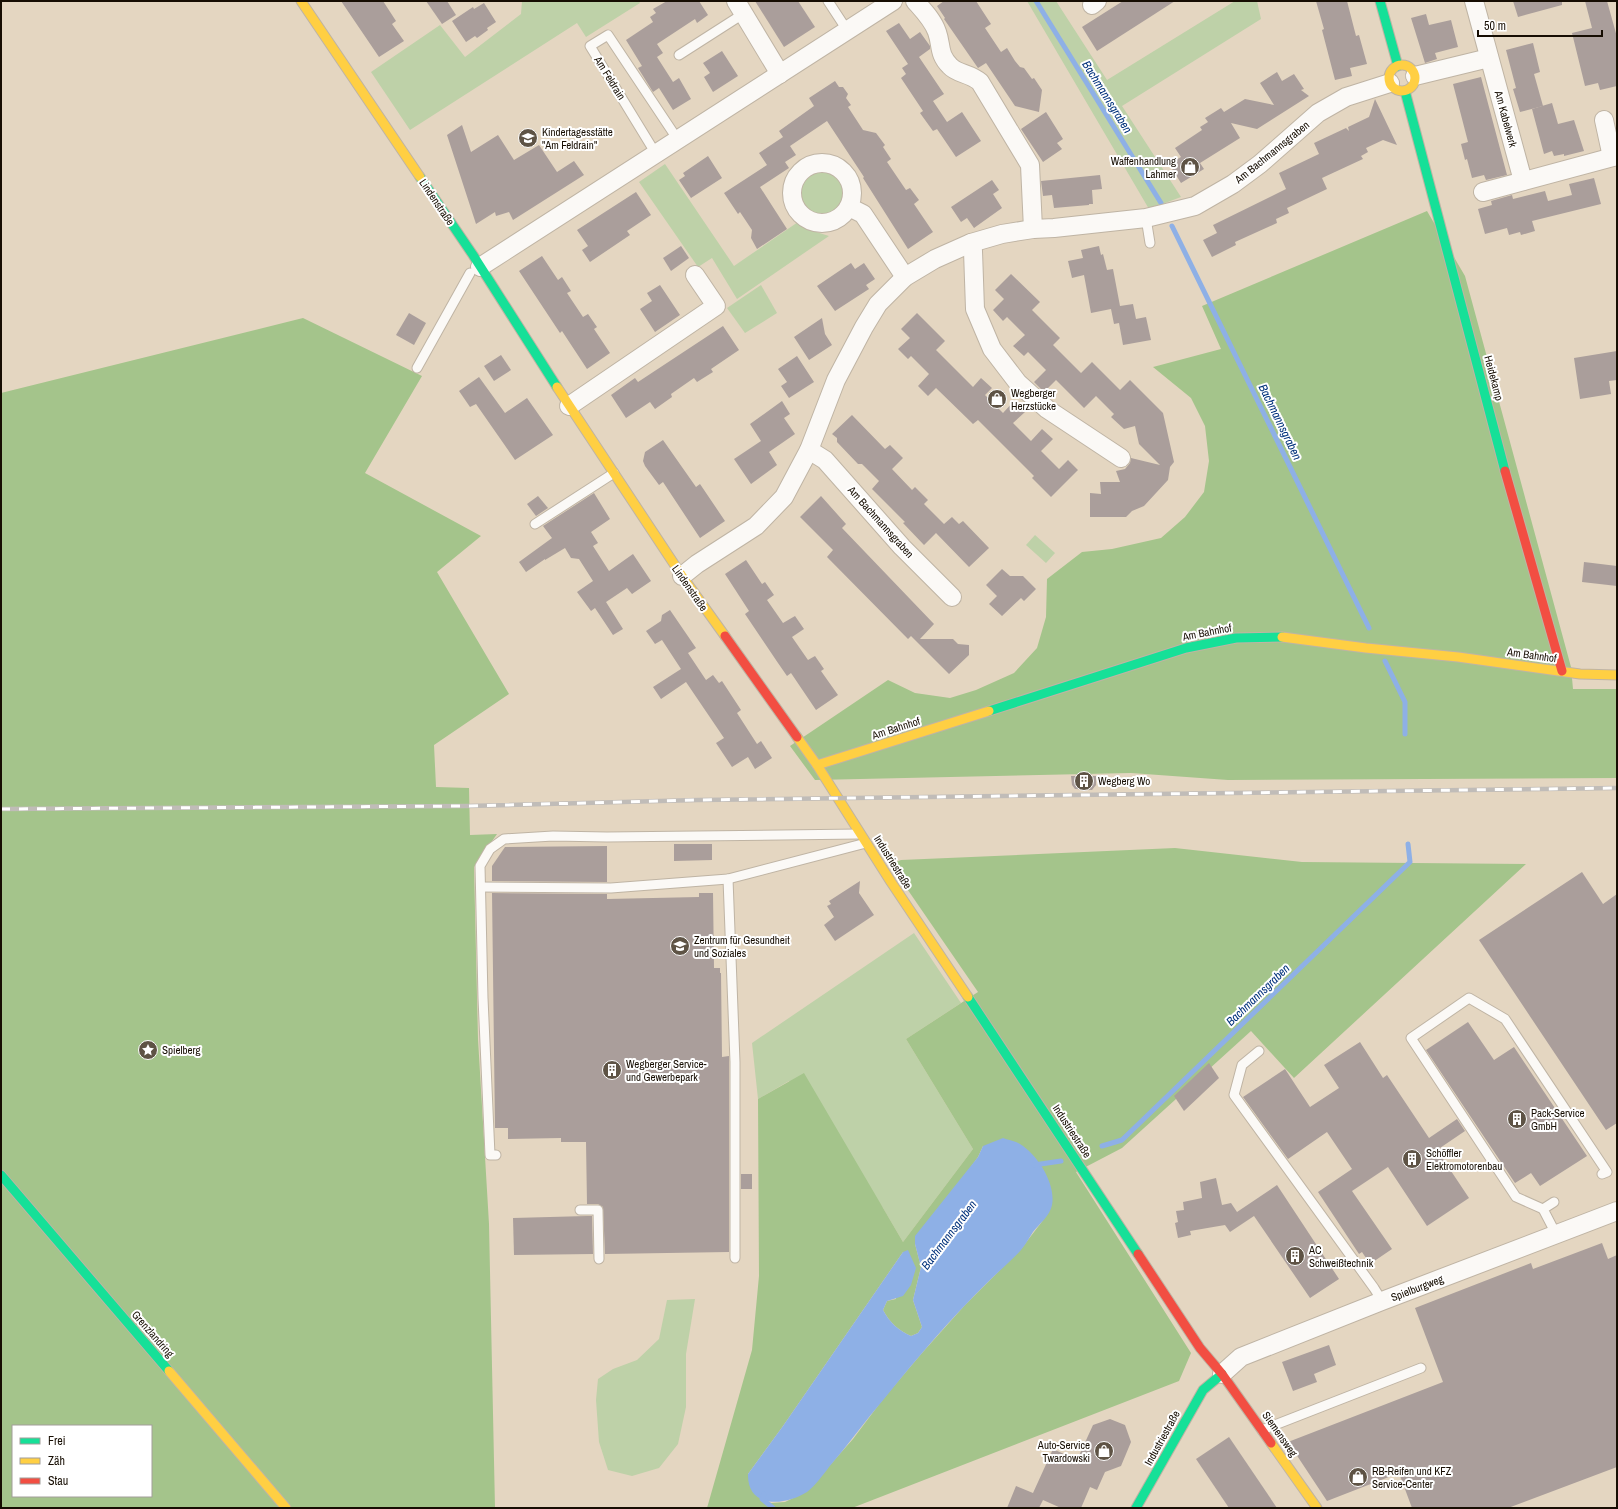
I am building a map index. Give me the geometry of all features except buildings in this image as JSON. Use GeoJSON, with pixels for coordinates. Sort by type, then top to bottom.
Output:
{"type":"FeatureCollection","features":[{"type":"Feature","properties":{"kind":"street","name":"Lindenstraße"},"geometry":{"type":"LineString","coordinates":[[301,1],[475,270],[569,406],[682,576],[817,765]]}},
{"type":"Feature","properties":{"kind":"street"},"geometry":{"type":"LineString","coordinates":[[475,270],[893,1]]}},
{"type":"Feature","properties":{"kind":"street"},"geometry":{"type":"LineString","coordinates":[[915,1],[938,32],[941,56],[950,68],[974,76],[980,82],[1030,165],[1033,229]]}},
{"type":"Feature","properties":{"kind":"street"},"geometry":{"type":"LineString","coordinates":[[1380,1],[1398,66]]}},
{"type":"Feature","properties":{"kind":"street","name":"Am Kabelwerk"},"geometry":{"type":"LineString","coordinates":[[1474,1],[1523,181]]}},
{"type":"Feature","properties":{"kind":"street"},"geometry":{"type":"LineString","coordinates":[[740,7],[780,74]]}},
{"type":"Feature","properties":{"kind":"street"},"geometry":{"type":"LineString","coordinates":[[1403,83],[1489,58]]}},
{"type":"Feature","properties":{"kind":"street"},"geometry":{"type":"LineString","coordinates":[[1398,66],[1408,67],[1411,70],[1403,83]]}},
{"type":"Feature","properties":{"kind":"street"},"geometry":{"type":"LineString","coordinates":[[1398,66],[1390,74],[1403,83]]}},
{"type":"Feature","properties":{"kind":"street","name":"Am Bachmannsgraben"},"geometry":{"type":"LineString","coordinates":[[682,576],[697,564],[756,526],[784,497],[809,450],[836,380],[864,327],[878,304],[905,277],[935,259],[971,243],[1002,234],[1033,229],[1146,218],[1195,206],[1233,184],[1260,164],[1318,114],[1346,96],[1403,83]]}},
{"type":"Feature","properties":{"kind":"street","name":"Heidekamp"},"geometry":{"type":"LineString","coordinates":[[1403,83],[1511,492],[1562,672]]}},
{"type":"Feature","properties":{"kind":"street"},"geometry":{"type":"LineString","coordinates":[[1483,192],[1615,156],[1604,120]]}},
{"type":"Feature","properties":{"kind":"street"},"geometry":{"type":"LineString","coordinates":[[849,207],[863,214],[905,277]]}},
{"type":"Feature","properties":{"kind":"street"},"geometry":{"type":"LineString","coordinates":[[971,243],[973,251],[975,309],[992,349],[1018,383],[1046,409],[1121,458]]}},
{"type":"Feature","properties":{"kind":"street"},"geometry":{"type":"LineString","coordinates":[[569,406],[716,306],[694,275]]}},
{"type":"Feature","properties":{"kind":"street","name":"Am Bachmannsgraben"},"geometry":{"type":"LineString","coordinates":[[809,450],[825,460],[902,547],[952,597]]}},
{"type":"Feature","properties":{"kind":"street","name":"Am Bahnhof"},"geometry":{"type":"LineString","coordinates":[[817,765],[1186,648],[1236,638],[1288,637],[1366,648],[1458,657],[1562,672],[1617,675]]}},
{"type":"Feature","properties":{"kind":"street","name":"Industriestraße"},"geometry":{"type":"LineString","coordinates":[[817,765],[891,882],[1200,1348],[1222,1374],[1203,1390],[1136,1508]]}},
{"type":"Feature","properties":{"kind":"street","name":"Grenzlandring"},"geometry":{"type":"LineString","coordinates":[[1,1175],[286,1508]]}},
{"type":"Feature","properties":{"kind":"street","name":"Spielburgweg"},"geometry":{"type":"LineString","coordinates":[[1222,1374],[1241,1357],[1617,1211]]}},
{"type":"Feature","properties":{"kind":"street","name":"Siemensweg"},"geometry":{"type":"LineString","coordinates":[[1222,1374],[1317,1508]]}},
{"type":"Feature","properties":{"kind":"lane"},"geometry":{"type":"LineString","coordinates":[[828,1],[847,30]]}},
{"type":"Feature","properties":{"kind":"lane"},"geometry":{"type":"LineString","coordinates":[[679,55],[740,7]]}},
{"type":"Feature","properties":{"kind":"lane","name":"Am Feldrain"},"geometry":{"type":"LineString","coordinates":[[656,154],[590,46],[608,35],[678,140]]}},
{"type":"Feature","properties":{"kind":"lane"},"geometry":{"type":"LineString","coordinates":[[1146,218],[1150,243]]}},
{"type":"Feature","properties":{"kind":"lane"},"geometry":{"type":"LineString","coordinates":[[417,368],[475,270]]}},
{"type":"Feature","properties":{"kind":"lane"},"geometry":{"type":"LineString","coordinates":[[535,524],[614,473]]}},
{"type":"Feature","properties":{"kind":"lane"},"geometry":{"type":"LineString","coordinates":[[496,1155],[490,1155],[480,887],[480,866],[490,849],[504,839],[553,836],[607,837],[861,834]]}},
{"type":"Feature","properties":{"kind":"lane"},"geometry":{"type":"LineString","coordinates":[[480,887],[611,888],[728,880],[867,843]]}},
{"type":"Feature","properties":{"kind":"lane"},"geometry":{"type":"LineString","coordinates":[[728,880],[735,1062],[735,1258]]}},
{"type":"Feature","properties":{"kind":"lane"},"geometry":{"type":"LineString","coordinates":[[1556,1234],[1543,1209],[1516,1197],[1411,1038],[1469,998],[1506,1019],[1607,1172],[1602,1174]]}},
{"type":"Feature","properties":{"kind":"lane"},"geometry":{"type":"LineString","coordinates":[[1259,1051],[1242,1065],[1234,1095],[1382,1301]]}},
{"type":"Feature","properties":{"kind":"lane"},"geometry":{"type":"LineString","coordinates":[[1543,1209],[1554,1202]]}},
{"type":"Feature","properties":{"kind":"lane"},"geometry":{"type":"LineString","coordinates":[[580,1210],[598,1210],[599,1259]]}},
{"type":"Feature","properties":{"kind":"lane"},"geometry":{"type":"LineString","coordinates":[[1262,1430],[1420,1368]]}},
{"type":"Feature","properties":{"kind":"green space"},"geometry":{"type":"Polygon","coordinates":[[[522,1],[639,1],[640,3],[586,37],[577,23],[410,130],[371,72],[440,25],[465,57],[521,14],[522,1]]]}},
{"type":"Feature","properties":{"kind":"green space"},"geometry":{"type":"Polygon","coordinates":[[[1027,1],[1056,1],[1107,80],[1235,1],[1257,1],[1261,19],[1122,106],[1181,197],[1149,209],[1027,1]]]}},
{"type":"Feature","properties":{"kind":"green space"},"geometry":{"type":"Polygon","coordinates":[[[665,164],[734,266],[798,222],[807,229],[829,236],[737,299],[712,258],[698,267],[639,182],[665,164]]]}},
{"type":"Feature","properties":{"kind":"green space"},"geometry":{"type":"Polygon","coordinates":[[[821,170],[834,174],[840,180],[844,193],[840,206],[834,212],[821,216],[808,212],[802,206],[798,193],[802,180],[808,174],[821,170]]]}},
{"type":"Feature","properties":{"kind":"green space"},"geometry":{"type":"Polygon","coordinates":[[[1427,211],[1465,276],[1571,667],[1573,689],[1617,689],[1617,778],[1228,780],[1131,773],[815,780],[790,746],[888,680],[915,693],[950,698],[976,690],[1014,673],[1037,648],[1046,617],[1047,579],[1082,552],[1112,549],[1161,538],[1185,517],[1204,492],[1209,461],[1205,426],[1191,398],[1153,367],[1221,349],[1202,306],[1427,211]]]}},
{"type":"Feature","properties":{"kind":"green space"},"geometry":{"type":"Polygon","coordinates":[[[761,285],[777,313],[745,333],[727,308],[761,285]]]}},
{"type":"Feature","properties":{"kind":"green space"},"geometry":{"type":"Polygon","coordinates":[[[303,318],[422,376],[365,473],[481,536],[437,572],[509,694],[434,745],[436,787],[469,788],[470,835],[497,834],[474,867],[478,1039],[489,1224],[495,1508],[1,1508],[1,393],[303,318]]]}},
{"type":"Feature","properties":{"kind":"green space"},"geometry":{"type":"Polygon","coordinates":[[[1035,535],[1055,553],[1046,563],[1026,545],[1035,535]]]}},
{"type":"Feature","properties":{"kind":"green space"},"geometry":{"type":"Polygon","coordinates":[[[1175,848],[1302,862],[1526,864],[1294,1078],[1251,1031],[1122,1148],[1076,1172],[1191,1353],[1179,1381],[852,1508],[707,1508],[752,1350],[759,1276],[758,1099],[804,1073],[903,1242],[973,1149],[906,1039],[978,992],[890,864],[901,860],[1175,848]],[[983,1146],[978,1157],[915,1244],[921,1267],[913,1300],[922,1327],[918,1333],[911,1336],[895,1326],[888,1319],[883,1310],[887,1301],[896,1299],[903,1252],[783,1426],[748,1474],[762,1499],[771,1503],[785,1502],[807,1491],[853,1439],[883,1399],[922,1353],[965,1305],[1021,1249],[1044,1219],[983,1146]]]}},
{"type":"Feature","properties":{"kind":"green space"},"geometry":{"type":"Polygon","coordinates":[[[914,933],[961,1003],[906,1039],[973,1149],[903,1242],[883,1208],[789,1081],[758,1099],[752,1043],[914,933]]]}},
{"type":"Feature","properties":{"kind":"green space"},"geometry":{"type":"Polygon","coordinates":[[[695,1299],[686,1354],[686,1407],[678,1444],[659,1468],[632,1476],[608,1470],[599,1442],[596,1400],[598,1379],[613,1369],[637,1360],[659,1339],[667,1300],[695,1299]]]}},
{"type":"Feature","properties":{"kind":"water"},"geometry":{"type":"Polygon","coordinates":[[[1003,1138],[1018,1143],[1027,1149],[1044,1171],[1053,1197],[1051,1209],[1047,1216],[1033,1232],[1021,1250],[961,1309],[922,1353],[813,1487],[798,1497],[788,1500],[778,1502],[760,1499],[754,1494],[749,1485],[748,1474],[783,1426],[903,1252],[908,1250],[916,1268],[911,1285],[903,1296],[887,1301],[883,1310],[888,1319],[902,1331],[911,1336],[918,1333],[922,1327],[913,1300],[921,1267],[915,1244],[915,1236],[978,1157],[983,1146],[1003,1138]]]}},
{"type":"Feature","properties":{"kind":"waterway","name":"Bachmannsgraben"},"geometry":{"type":"LineString","coordinates":[[1036,1],[1161,203]]}},
{"type":"Feature","properties":{"kind":"waterway","name":"Bachmannsgraben"},"geometry":{"type":"LineString","coordinates":[[1172,226],[1369,628]]}},
{"type":"Feature","properties":{"kind":"waterway","name":"Bachmannsgraben"},"geometry":{"type":"LineString","coordinates":[[1385,661],[1405,702],[1405,734]]}},
{"type":"Feature","properties":{"kind":"waterway","name":"Bachmannsgraben"},"geometry":{"type":"LineString","coordinates":[[1102,1146],[1122,1140],[1410,862],[1408,844]]}},
{"type":"Feature","properties":{"kind":"waterway","name":"Bachmannsgraben"},"geometry":{"type":"LineString","coordinates":[[1034,1165],[1061,1161]]}},
{"type":"Feature","properties":{"kind":"waterway","name":"Bachmannsgraben"},"geometry":{"type":"LineString","coordinates":[[764,1494],[762,1499],[773,1508]]}},
{"type":"Feature","properties":{"kind":"railway"},"geometry":{"type":"LineString","coordinates":[[1,809],[467,806],[698,800],[1617,788]]}},
{"type":"Feature","properties":{"kind":"traffic: fast"},"geometry":{"type":"LineString","coordinates":[[1380,1],[1398,66]]}},
{"type":"Feature","properties":{"kind":"traffic: fast"},"geometry":{"type":"LineString","coordinates":[[1405,91],[1505,471]]}},
{"type":"Feature","properties":{"kind":"traffic: fast"},"geometry":{"type":"LineString","coordinates":[[420,177],[473,255],[557,387]]}},
{"type":"Feature","properties":{"kind":"traffic: fast"},"geometry":{"type":"LineString","coordinates":[[989,711],[1186,648],[1236,638],[1282,637]]}},
{"type":"Feature","properties":{"kind":"traffic: fast"},"geometry":{"type":"LineString","coordinates":[[968,997],[1138,1254]]}},
{"type":"Feature","properties":{"kind":"traffic: fast"},"geometry":{"type":"LineString","coordinates":[[1,1175],[169,1371]]}},
{"type":"Feature","properties":{"kind":"traffic: fast"},"geometry":{"type":"LineString","coordinates":[[1136,1508],[1203,1390],[1222,1374]]}},
{"type":"Feature","properties":{"kind":"traffic: slow"},"geometry":{"type":"LineString","coordinates":[[301,1],[420,177]]}},
{"type":"Feature","properties":{"kind":"traffic: slow"},"geometry":{"type":"LineString","coordinates":[[1402,65],[1411,69],[1415,78],[1411,87],[1402,91],[1393,87],[1389,78],[1393,69],[1402,65]]}},
{"type":"Feature","properties":{"kind":"traffic: slow"},"geometry":{"type":"LineString","coordinates":[[557,387],[682,576],[725,636]]}},
{"type":"Feature","properties":{"kind":"traffic: slow"},"geometry":{"type":"LineString","coordinates":[[1282,637],[1366,648],[1458,657],[1580,674],[1617,675]]}},
{"type":"Feature","properties":{"kind":"traffic: slow"},"geometry":{"type":"LineString","coordinates":[[817,765],[989,711]]}},
{"type":"Feature","properties":{"kind":"traffic: slow"},"geometry":{"type":"LineString","coordinates":[[797,737],[817,765],[891,882],[968,997]]}},
{"type":"Feature","properties":{"kind":"traffic: slow"},"geometry":{"type":"LineString","coordinates":[[169,1371],[286,1508]]}},
{"type":"Feature","properties":{"kind":"traffic: slow"},"geometry":{"type":"LineString","coordinates":[[1271,1443],[1317,1508]]}},
{"type":"Feature","properties":{"kind":"traffic: jam"},"geometry":{"type":"LineString","coordinates":[[1505,471],[1562,671]]}},
{"type":"Feature","properties":{"kind":"traffic: jam"},"geometry":{"type":"LineString","coordinates":[[725,636],[797,737]]}},
{"type":"Feature","properties":{"kind":"traffic: jam"},"geometry":{"type":"LineString","coordinates":[[1138,1254],[1200,1348],[1222,1374],[1271,1443]]}},
{"type":"Feature","properties":{"kind":"place","name":"Kindertagesstätte \"Am Feldrain\""},"geometry":{"type":"Point","coordinates":[528,138]}},
{"type":"Feature","properties":{"kind":"place","name":"Waffenhandlung Lahmer"},"geometry":{"type":"Point","coordinates":[1190,167]}},
{"type":"Feature","properties":{"kind":"place","name":"Wegberger Herzstücke"},"geometry":{"type":"Point","coordinates":[997,399]}},
{"type":"Feature","properties":{"kind":"place","name":"Wegberg Wo"},"geometry":{"type":"Point","coordinates":[1084,781]}},
{"type":"Feature","properties":{"kind":"place","name":"Zentrum für Gesundheit und Soziales"},"geometry":{"type":"Point","coordinates":[680,946]}},
{"type":"Feature","properties":{"kind":"place","name":"Spielberg"},"geometry":{"type":"Point","coordinates":[148,1050]}},
{"type":"Feature","properties":{"kind":"place","name":"Wegberger Service- und Gewerbepark"},"geometry":{"type":"Point","coordinates":[612,1070]}},
{"type":"Feature","properties":{"kind":"place","name":"Pack-Service GmbH"},"geometry":{"type":"Point","coordinates":[1517,1119]}},
{"type":"Feature","properties":{"kind":"place","name":"Schöffler Elektromotorenbau"},"geometry":{"type":"Point","coordinates":[1412,1159]}},
{"type":"Feature","properties":{"kind":"place","name":"AC Schweißtechnik"},"geometry":{"type":"Point","coordinates":[1295,1256]}},
{"type":"Feature","properties":{"kind":"place","name":"Auto-Service Twardowski"},"geometry":{"type":"Point","coordinates":[1104,1451]}},
{"type":"Feature","properties":{"kind":"place","name":"RB-Reifen und KFZ Service-Center"},"geometry":{"type":"Point","coordinates":[1358,1477]}}]}
